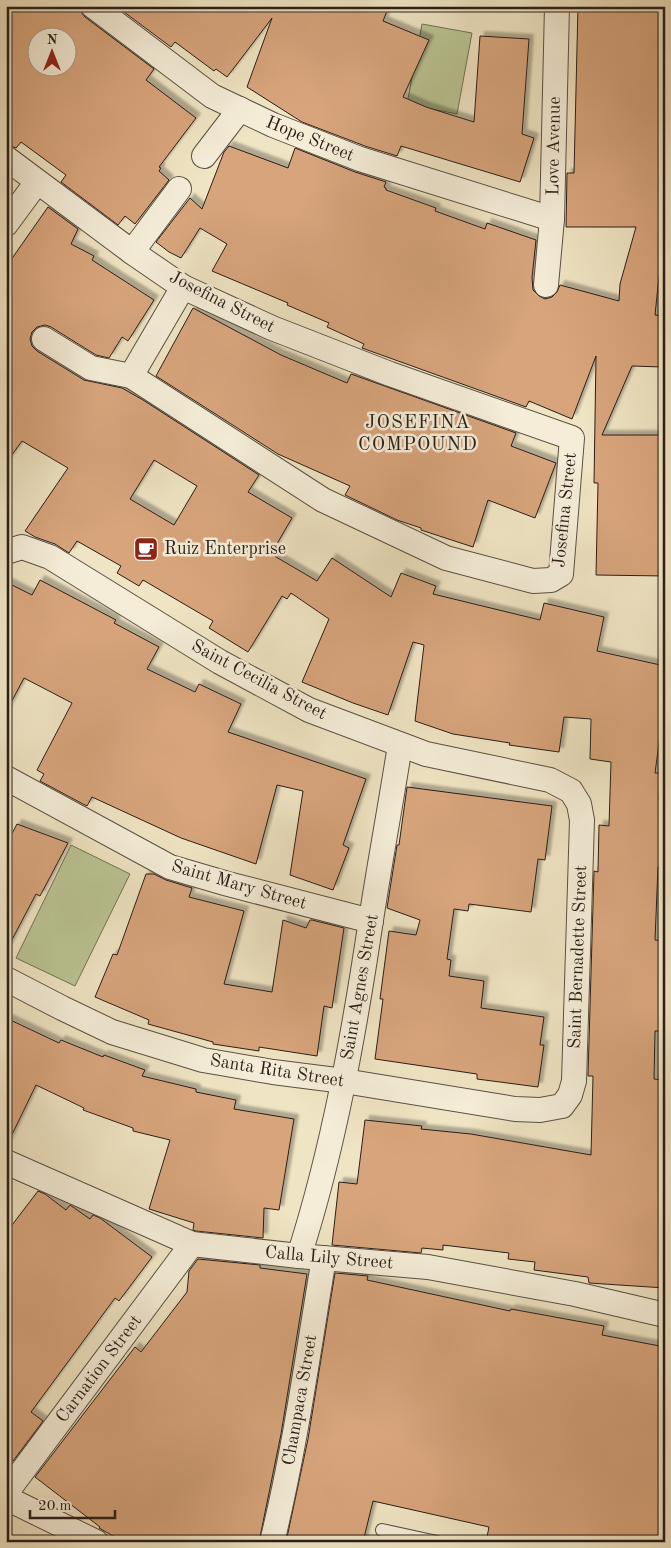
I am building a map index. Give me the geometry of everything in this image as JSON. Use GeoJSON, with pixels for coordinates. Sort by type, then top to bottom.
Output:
{"type":"FeatureCollection","features":[{"type":"Feature","properties":{"kind":"street","name":"Hope Street"},"geometry":{"type":"LineString","coordinates":[[93,6],[212,96],[273,125],[360,159],[552,219]]}},
{"type":"Feature","properties":{"kind":"street","name":"Love Avenue"},"geometry":{"type":"LineString","coordinates":[[546,284],[552,219],[558,6]]}},
{"type":"Feature","properties":{"kind":"street"},"geometry":{"type":"LineString","coordinates":[[204,156],[240,109]]}},
{"type":"Feature","properties":{"kind":"street","name":"Josefina Street"},"geometry":{"type":"LineString","coordinates":[[6,158],[132,252],[183,287],[272,328],[390,374],[572,438],[561,574],[551,580],[533,581],[446,558],[323,500],[131,376],[91,368],[44,339]]}},
{"type":"Feature","properties":{"kind":"street"},"geometry":{"type":"LineString","coordinates":[[6,224],[36,182]]}},
{"type":"Feature","properties":{"kind":"street"},"geometry":{"type":"LineString","coordinates":[[132,252],[179,189]]}},
{"type":"Feature","properties":{"kind":"street"},"geometry":{"type":"LineString","coordinates":[[131,376],[183,287]]}},
{"type":"Feature","properties":{"kind":"street","name":"Saint Cecilia Street"},"geometry":{"type":"LineString","coordinates":[[6,552],[22,547],[50,557],[220,662],[309,710],[426,754],[550,780],[571,791],[579,804]]}},
{"type":"Feature","properties":{"kind":"street","name":"Saint Agnes Street"},"geometry":{"type":"LineString","coordinates":[[299,1256],[317,1201],[344,1081],[400,744]]}},
{"type":"Feature","properties":{"kind":"street","name":"Saint Mary Street"},"geometry":{"type":"LineString","coordinates":[[6,778],[170,867],[371,921]]}},
{"type":"Feature","properties":{"kind":"street","name":"Saint Bernadette Street"},"geometry":{"type":"LineString","coordinates":[[562,1106],[570,1095],[574,1081],[582,820],[579,804]]}},
{"type":"Feature","properties":{"kind":"street","name":"Santa Rita Street"},"geometry":{"type":"LineString","coordinates":[[6,979],[112,1032],[203,1060],[515,1109],[540,1110],[562,1106]]}},
{"type":"Feature","properties":{"kind":"street","name":"Calla Lily Street"},"geometry":{"type":"LineString","coordinates":[[9,1169],[192,1244],[299,1256],[428,1267],[575,1294],[665,1316]]}},
{"type":"Feature","properties":{"kind":"street","name":"Carnation Street"},"geometry":{"type":"LineString","coordinates":[[6,1493],[192,1244]]}},
{"type":"Feature","properties":{"kind":"street","name":"Champaca Street"},"geometry":{"type":"LineString","coordinates":[[272,1542],[299,1406],[324,1258]]}},
{"type":"Feature","properties":{"kind":"street"},"geometry":{"type":"LineString","coordinates":[[6,1498],[96,1542]]}},
{"type":"Feature","properties":{"kind":"lane"},"geometry":{"type":"LineString","coordinates":[[382,1530],[437,1542]]}},
{"type":"Feature","properties":{"kind":"green space"},"geometry":{"type":"Polygon","coordinates":[[[422,24],[472,33],[457,114],[407,104],[422,24]]]}},
{"type":"Feature","properties":{"kind":"green space"},"geometry":{"type":"Polygon","coordinates":[[[71,845],[130,874],[75,986],[16,958],[71,845]]]}},
{"type":"Feature","properties":{"kind":"building"},"geometry":{"type":"Polygon","coordinates":[[[6,6],[80,6],[81,12],[85,17],[154,69],[146,80],[196,118],[159,167],[161,168],[159,171],[169,180],[135,224],[125,216],[118,225],[61,182],[66,175],[21,142],[16,148],[6,144],[6,6]]]}},
{"type":"Feature","properties":{"kind":"building"},"geometry":{"type":"Polygon","coordinates":[[[116,6],[389,6],[383,21],[429,40],[403,97],[426,107],[474,122],[480,36],[529,39],[522,134],[534,138],[520,182],[401,146],[397,156],[365,146],[302,122],[247,87],[272,18],[227,77],[216,69],[214,71],[175,42],[171,47],[116,6]]]}},
{"type":"Feature","properties":{"kind":"building"},"geometry":{"type":"Polygon","coordinates":[[[578,6],[665,6],[665,248],[660,267],[655,315],[664,316],[662,367],[632,366],[602,435],[662,435],[662,475],[665,475],[665,576],[596,575],[598,483],[594,483],[596,356],[572,419],[529,401],[526,407],[362,348],[364,344],[327,327],[329,323],[287,305],[288,303],[212,271],[227,244],[200,228],[181,258],[156,242],[190,198],[202,209],[224,152],[229,146],[288,168],[295,148],[386,182],[384,187],[386,190],[436,208],[435,211],[485,229],[487,223],[536,240],[532,278],[533,290],[545,299],[552,297],[560,285],[619,301],[620,284],[636,227],[566,227],[567,173],[574,173],[578,6]]]}},
{"type":"Feature","properties":{"kind":"building"},"geometry":{"type":"Polygon","coordinates":[[[48,207],[78,229],[71,244],[94,256],[92,260],[154,300],[128,341],[122,337],[109,358],[96,355],[45,325],[37,327],[32,332],[30,339],[32,346],[84,380],[122,388],[259,475],[248,492],[292,518],[271,554],[317,581],[332,558],[391,597],[401,573],[436,586],[433,594],[540,620],[544,603],[604,617],[597,651],[665,666],[665,721],[662,721],[655,773],[660,773],[659,800],[665,800],[665,866],[658,867],[655,940],[665,941],[665,1031],[655,1031],[654,1079],[665,1080],[665,1288],[589,1283],[588,1277],[534,1270],[535,1262],[508,1259],[509,1253],[443,1245],[443,1250],[422,1248],[421,1253],[332,1245],[339,1182],[357,1184],[365,1120],[422,1126],[421,1129],[471,1134],[591,1155],[593,1076],[588,1076],[594,871],[598,872],[599,825],[609,826],[611,762],[590,759],[591,719],[564,717],[559,752],[453,734],[415,721],[424,645],[413,642],[388,715],[302,682],[329,619],[291,593],[287,599],[282,596],[248,652],[209,628],[213,621],[143,580],[139,586],[117,573],[121,566],[77,541],[69,553],[55,544],[35,537],[25,531],[68,468],[22,441],[6,463],[6,267],[48,207]],[[154,460],[130,499],[174,525],[197,486],[154,460]]]}},
{"type":"Feature","properties":{"kind":"building"},"geometry":{"type":"Polygon","coordinates":[[[193,308],[281,355],[347,383],[351,374],[516,433],[511,446],[556,463],[535,518],[488,500],[473,547],[397,520],[345,495],[350,486],[278,454],[156,376],[193,308]]]}},
{"type":"Feature","properties":{"kind":"building"},"geometry":{"type":"Polygon","coordinates":[[[40,580],[116,620],[114,623],[159,647],[147,669],[195,692],[199,684],[241,704],[228,732],[366,779],[343,845],[349,848],[333,890],[290,875],[303,791],[277,785],[256,864],[181,838],[92,797],[87,806],[40,781],[44,774],[37,770],[72,703],[24,678],[6,712],[6,582],[32,595],[40,580]]]}},
{"type":"Feature","properties":{"kind":"building"},"geometry":{"type":"Polygon","coordinates":[[[407,787],[552,806],[545,860],[538,859],[531,912],[469,904],[468,911],[454,909],[447,959],[451,960],[449,976],[484,981],[481,1008],[544,1017],[540,1045],[544,1045],[538,1087],[477,1079],[477,1074],[375,1059],[383,999],[380,999],[389,931],[416,935],[420,920],[387,908],[397,845],[399,845],[407,787]]]}},
{"type":"Feature","properties":{"kind":"building"},"geometry":{"type":"Polygon","coordinates":[[[17,824],[68,843],[40,896],[36,894],[6,951],[6,845],[17,824]]]}},
{"type":"Feature","properties":{"kind":"building"},"geometry":{"type":"Polygon","coordinates":[[[146,874],[154,874],[192,888],[189,897],[244,911],[224,984],[272,992],[283,920],[306,928],[310,920],[312,920],[344,928],[332,1008],[324,1006],[317,1056],[259,1047],[259,1051],[213,1044],[213,1042],[148,1024],[149,1020],[95,997],[113,954],[117,955],[146,874]]]}},
{"type":"Feature","properties":{"kind":"building"},"geometry":{"type":"Polygon","coordinates":[[[6,1018],[59,1043],[61,1040],[103,1057],[104,1055],[145,1070],[142,1076],[196,1089],[196,1092],[236,1100],[234,1109],[294,1119],[279,1210],[264,1208],[263,1238],[196,1231],[193,1230],[194,1223],[149,1209],[170,1140],[133,1131],[133,1128],[83,1110],[84,1108],[36,1085],[6,1147],[6,1018]]]}},
{"type":"Feature","properties":{"kind":"building"},"geometry":{"type":"Polygon","coordinates":[[[38,1191],[66,1210],[70,1205],[90,1219],[93,1215],[100,1218],[152,1257],[119,1301],[115,1298],[31,1412],[43,1421],[13,1461],[6,1456],[6,1233],[38,1191]]]}},
{"type":"Feature","properties":{"kind":"building"},"geometry":{"type":"Polygon","coordinates":[[[198,1259],[260,1265],[260,1268],[307,1274],[281,1434],[259,1542],[124,1542],[99,1528],[35,1477],[135,1347],[141,1352],[187,1292],[189,1271],[198,1259]]]}},
{"type":"Feature","properties":{"kind":"building"},"geometry":{"type":"Polygon","coordinates":[[[335,1273],[368,1276],[367,1280],[510,1311],[511,1309],[604,1326],[602,1335],[665,1347],[665,1542],[486,1542],[489,1527],[373,1501],[363,1542],[286,1542],[308,1439],[335,1273]]]}},
{"type":"Feature","properties":{"kind":"place","name":"Ruiz Enterprise"},"geometry":{"type":"Point","coordinates":[146,549]}},
{"type":"Feature","properties":{"kind":"district","name":"JOSEFINA COMPOUND"},"geometry":{"type":"Point","coordinates":[418,434]}}]}
